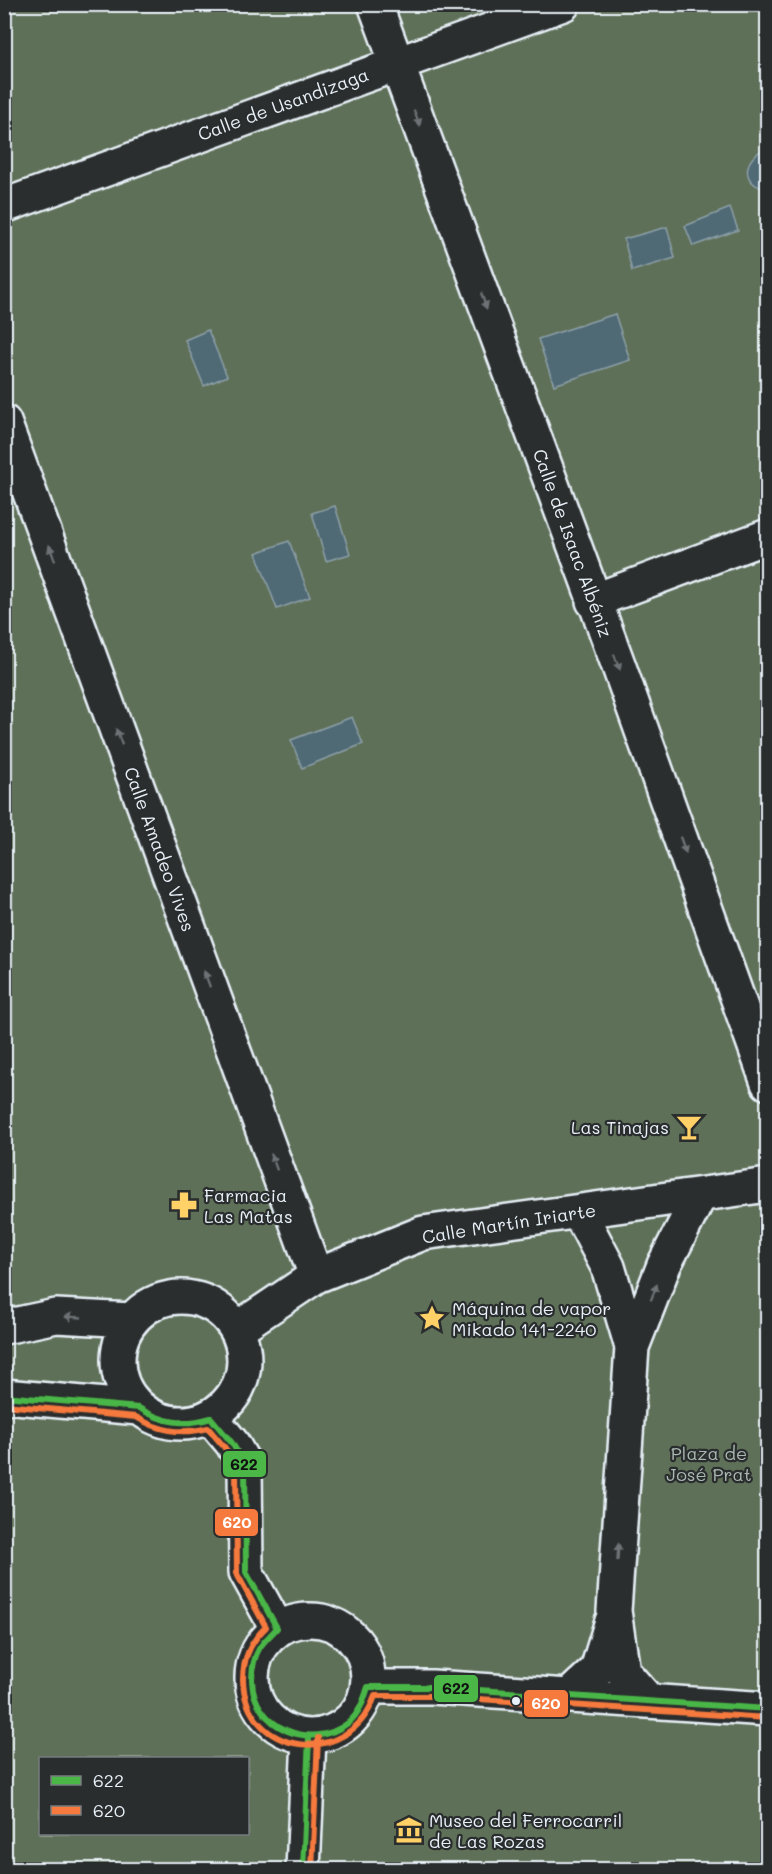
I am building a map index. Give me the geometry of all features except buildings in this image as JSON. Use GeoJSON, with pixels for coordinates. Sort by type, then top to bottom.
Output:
{"type":"FeatureCollection","features":[{"type":"Feature","properties":{"kind":"street","name":"Calle de Isaac Albéniz"},"geometry":{"type":"LineString","coordinates":[[375,4],[618,664],[768,1083]]}},
{"type":"Feature","properties":{"kind":"street","name":"Calle de Usandizaga"},"geometry":{"type":"LineString","coordinates":[[4,206],[563,4]]}},
{"type":"Feature","properties":{"kind":"street","name":"Calle Amadeo Vives"},"geometry":{"type":"LineString","coordinates":[[4,422],[315,1276]]}},
{"type":"Feature","properties":{"kind":"street"},"geometry":{"type":"LineString","coordinates":[[593,601],[768,536]]}},
{"type":"Feature","properties":{"kind":"street","name":"Calle Martín Iriarte"},"geometry":{"type":"LineString","coordinates":[[237,1329],[315,1276],[423,1233],[768,1185]]}},
{"type":"Feature","properties":{"kind":"street"},"geometry":{"type":"LineString","coordinates":[[649,1701],[623,1672],[615,1611],[632,1347],[664,1265],[700,1196]]}},
{"type":"Feature","properties":{"kind":"street"},"geometry":{"type":"LineString","coordinates":[[579,1212],[608,1267],[632,1347]]}},
{"type":"Feature","properties":{"kind":"street"},"geometry":{"type":"LineString","coordinates":[[174,1296],[199,1298],[222,1310],[237,1329],[245,1352],[243,1377],[232,1399],[211,1418],[195,1423],[175,1424],[156,1419],[139,1408],[124,1389],[117,1366],[120,1342],[132,1320],[151,1304],[174,1296]]}},
{"type":"Feature","properties":{"kind":"street"},"geometry":{"type":"LineString","coordinates":[[4,1327],[56,1316],[132,1320]]}},
{"type":"Feature","properties":{"kind":"street"},"geometry":{"type":"LineString","coordinates":[[4,1396],[139,1408]]}},
{"type":"Feature","properties":{"kind":"street"},"geometry":{"type":"LineString","coordinates":[[211,1418],[232,1443],[245,1465],[246,1572],[277,1628]]}},
{"type":"Feature","properties":{"kind":"street"},"geometry":{"type":"LineString","coordinates":[[570,1695],[597,1670],[615,1611]]}},
{"type":"Feature","properties":{"kind":"street"},"geometry":{"type":"LineString","coordinates":[[298,1620],[321,1620],[342,1628],[358,1644],[367,1664],[368,1687],[362,1707],[348,1723],[330,1734],[309,1738],[285,1732],[265,1717],[253,1695],[251,1670],[260,1646],[277,1628],[298,1620]]}},
{"type":"Feature","properties":{"kind":"street"},"geometry":{"type":"LineString","coordinates":[[368,1687],[432,1687],[768,1709]]}},
{"type":"Feature","properties":{"kind":"street"},"geometry":{"type":"LineString","coordinates":[[303,1869],[309,1738]]}},
{"type":"Feature","properties":{"kind":"green space","name":"Plaza de José Prat"},"geometry":{"type":"Polygon","coordinates":[[[5,5],[767,5],[767,1869],[5,1870],[5,5]]]}},
{"type":"Feature","properties":{"kind":"water"},"geometry":{"type":"Polygon","coordinates":[[[768,148],[767,189],[752,182],[748,176],[748,170],[753,158],[768,148]]]}},
{"type":"Feature","properties":{"kind":"water"},"geometry":{"type":"Polygon","coordinates":[[[730,208],[738,230],[693,246],[685,226],[730,208]]]}},
{"type":"Feature","properties":{"kind":"water"},"geometry":{"type":"Polygon","coordinates":[[[667,227],[675,258],[632,271],[624,239],[667,227]]]}},
{"type":"Feature","properties":{"kind":"water"},"geometry":{"type":"Polygon","coordinates":[[[615,314],[630,360],[554,385],[538,339],[615,314]]]}},
{"type":"Feature","properties":{"kind":"water"},"geometry":{"type":"Polygon","coordinates":[[[208,330],[227,376],[204,386],[185,340],[208,330]]]}},
{"type":"Feature","properties":{"kind":"water"},"geometry":{"type":"Polygon","coordinates":[[[335,506],[350,554],[326,561],[312,513],[335,506]]]}},
{"type":"Feature","properties":{"kind":"water"},"geometry":{"type":"Polygon","coordinates":[[[289,541],[310,597],[277,609],[256,553],[289,541]]]}},
{"type":"Feature","properties":{"kind":"water"},"geometry":{"type":"Polygon","coordinates":[[[352,717],[363,744],[302,768],[291,740],[352,717]]]}},
{"type":"Feature","properties":{"kind":"transit line","name":"622"},"geometry":{"type":"LineString","coordinates":[[4,1396],[139,1408],[174,1422],[192,1422],[211,1418],[232,1443],[245,1465],[246,1572],[277,1628],[261,1646],[254,1660],[252,1680],[255,1697],[262,1711],[286,1730],[302,1735],[318,1735],[333,1731],[348,1723],[355,1715],[368,1687],[432,1687],[768,1709]]}},
{"type":"Feature","properties":{"kind":"transit line","name":"620"},"geometry":{"type":"LineString","coordinates":[[4,1405],[136,1417],[153,1426],[170,1430],[189,1431],[208,1428],[225,1448],[236,1467],[237,1574],[266,1627],[249,1650],[244,1664],[243,1679],[248,1705],[260,1725],[278,1738],[300,1744],[322,1743],[344,1735],[362,1720],[375,1696],[432,1696],[767,1718]]}},
{"type":"Feature","properties":{"kind":"transit line","name":"622"},"geometry":{"type":"LineString","coordinates":[[303,1870],[309,1738]]}},
{"type":"Feature","properties":{"kind":"transit line","name":"620"},"geometry":{"type":"LineString","coordinates":[[312,1870],[318,1738]]}},
{"type":"Feature","properties":{"kind":"place","name":"Las Tinajas"},"geometry":{"type":"Point","coordinates":[689,1127]}},
{"type":"Feature","properties":{"kind":"place","name":"Farmacia Las Matas"},"geometry":{"type":"Point","coordinates":[184,1205]}},
{"type":"Feature","properties":{"kind":"place","name":"Máquina de vapor Mikado 141-2240"},"geometry":{"type":"Point","coordinates":[432,1318]}},
{"type":"Feature","properties":{"kind":"place","name":"Museo del Ferrocarril de Las Rozas"},"geometry":{"type":"Point","coordinates":[409,1830]}}]}
